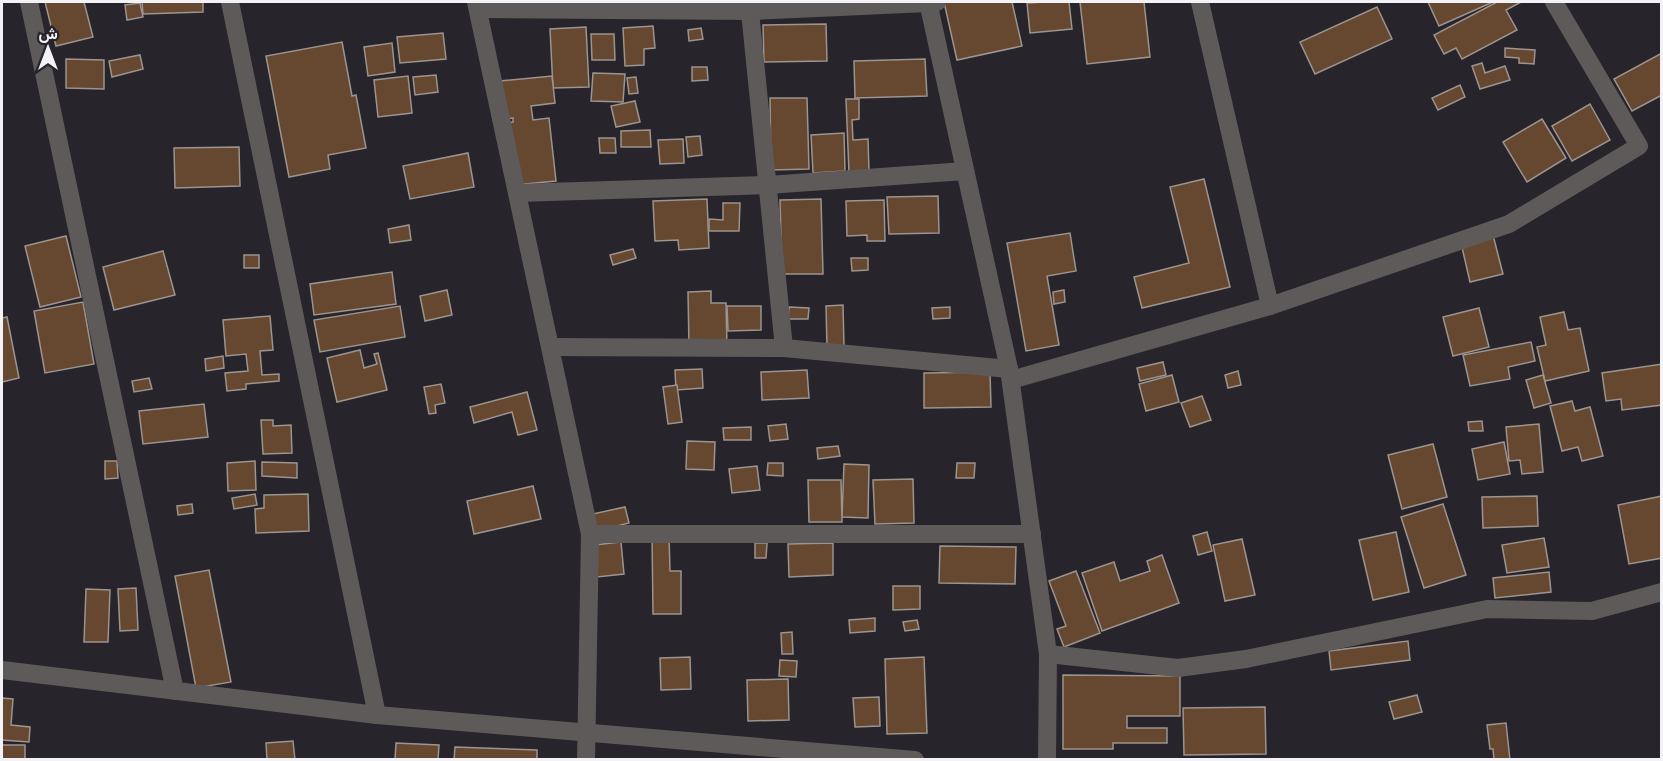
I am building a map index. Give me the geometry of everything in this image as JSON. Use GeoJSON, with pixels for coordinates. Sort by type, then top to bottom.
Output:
{"type":"FeatureCollection","features":[{"type":"Feature","properties":{"kind":"street"},"geometry":{"type":"LineString","coordinates":[[28,2],[175,691]]}},
{"type":"Feature","properties":{"kind":"street"},"geometry":{"type":"LineString","coordinates":[[230,2],[377,715]]}},
{"type":"Feature","properties":{"kind":"street"},"geometry":{"type":"LineString","coordinates":[[586,759],[590,534],[477,5],[750,6],[931,2],[965,171],[1010,374],[1048,654],[1047,759]]}},
{"type":"Feature","properties":{"kind":"street"},"geometry":{"type":"LineString","coordinates":[[1200,2],[1270,306]]}},
{"type":"Feature","properties":{"kind":"street"},"geometry":{"type":"LineString","coordinates":[[550,347],[784,348],[1010,374],[1270,306],[1509,224],[1639,146],[1554,2]]}},
{"type":"Feature","properties":{"kind":"street"},"geometry":{"type":"LineString","coordinates":[[750,6],[784,348]]}},
{"type":"Feature","properties":{"kind":"street"},"geometry":{"type":"LineString","coordinates":[[517,193],[768,185],[965,171]]}},
{"type":"Feature","properties":{"kind":"street"},"geometry":{"type":"LineString","coordinates":[[590,534],[1032,534]]}},
{"type":"Feature","properties":{"kind":"street"},"geometry":{"type":"LineString","coordinates":[[1048,654],[1178,668],[1246,659],[1487,609],[1592,611],[1662,592]]}},
{"type":"Feature","properties":{"kind":"street"},"geometry":{"type":"LineString","coordinates":[[2,670],[377,715],[585,734],[915,759]]}},
{"type":"Feature","properties":{"kind":"building"},"geometry":{"type":"Polygon","coordinates":[[[45,2],[84,2],[93,37],[56,46],[45,2]]]}},
{"type":"Feature","properties":{"kind":"building"},"geometry":{"type":"Polygon","coordinates":[[[142,2],[203,2],[203,12],[143,14],[142,2]]]}},
{"type":"Feature","properties":{"kind":"building"},"geometry":{"type":"Polygon","coordinates":[[[944,2],[1012,2],[1022,46],[957,60],[944,2]]]}},
{"type":"Feature","properties":{"kind":"building"},"geometry":{"type":"Polygon","coordinates":[[[1069,2],[1072,29],[1030,33],[1027,3],[1069,2]]]}},
{"type":"Feature","properties":{"kind":"building"},"geometry":{"type":"Polygon","coordinates":[[[1080,2],[1144,2],[1150,57],[1087,64],[1080,2]]]}},
{"type":"Feature","properties":{"kind":"building"},"geometry":{"type":"Polygon","coordinates":[[[1428,2],[1493,2],[1439,26],[1428,2]]]}},
{"type":"Feature","properties":{"kind":"building"},"geometry":{"type":"Polygon","coordinates":[[[1497,2],[1521,2],[1506,10],[1517,30],[1462,59],[1456,48],[1444,54],[1434,35],[1497,2]]]}},
{"type":"Feature","properties":{"kind":"building"},"geometry":{"type":"Polygon","coordinates":[[[140,3],[143,17],[127,20],[125,5],[140,3]]]}},
{"type":"Feature","properties":{"kind":"building"},"geometry":{"type":"Polygon","coordinates":[[[1377,7],[1392,39],[1315,74],[1300,42],[1377,7]]]}},
{"type":"Feature","properties":{"kind":"building"},"geometry":{"type":"Polygon","coordinates":[[[826,24],[827,61],[764,62],[763,25],[826,24]]]}},
{"type":"Feature","properties":{"kind":"building"},"geometry":{"type":"Polygon","coordinates":[[[653,26],[655,48],[644,49],[644,65],[625,66],[623,28],[653,26]]]}},
{"type":"Feature","properties":{"kind":"building"},"geometry":{"type":"Polygon","coordinates":[[[586,27],[589,87],[553,88],[550,29],[586,27]]]}},
{"type":"Feature","properties":{"kind":"building"},"geometry":{"type":"Polygon","coordinates":[[[701,28],[703,39],[689,41],[688,30],[701,28]]]}},
{"type":"Feature","properties":{"kind":"building"},"geometry":{"type":"Polygon","coordinates":[[[443,33],[446,59],[400,63],[397,37],[443,33]]]}},
{"type":"Feature","properties":{"kind":"building"},"geometry":{"type":"Polygon","coordinates":[[[591,34],[614,34],[615,60],[592,60],[591,34]]]}},
{"type":"Feature","properties":{"kind":"building"},"geometry":{"type":"Polygon","coordinates":[[[342,42],[352,96],[356,95],[366,148],[328,155],[330,169],[289,177],[266,56],[342,42]]]}},
{"type":"Feature","properties":{"kind":"building"},"geometry":{"type":"Polygon","coordinates":[[[392,43],[395,72],[368,76],[364,47],[392,43]]]}},
{"type":"Feature","properties":{"kind":"building"},"geometry":{"type":"Polygon","coordinates":[[[1505,48],[1535,50],[1534,64],[1519,63],[1519,58],[1505,57],[1505,48]]]}},
{"type":"Feature","properties":{"kind":"building"},"geometry":{"type":"Polygon","coordinates":[[[1662,53],[1662,95],[1632,111],[1614,79],[1662,53]]]}},
{"type":"Feature","properties":{"kind":"building"},"geometry":{"type":"Polygon","coordinates":[[[140,55],[143,69],[112,77],[109,61],[140,55]]]}},
{"type":"Feature","properties":{"kind":"building"},"geometry":{"type":"Polygon","coordinates":[[[66,59],[104,60],[104,89],[66,88],[66,59]]]}},
{"type":"Feature","properties":{"kind":"building"},"geometry":{"type":"Polygon","coordinates":[[[925,59],[927,96],[855,98],[854,61],[925,59]]]}},
{"type":"Feature","properties":{"kind":"building"},"geometry":{"type":"Polygon","coordinates":[[[1482,63],[1485,73],[1505,66],[1510,80],[1480,89],[1472,66],[1482,63]]]}},
{"type":"Feature","properties":{"kind":"building"},"geometry":{"type":"Polygon","coordinates":[[[692,67],[707,67],[708,80],[692,81],[692,67]]]}},
{"type":"Feature","properties":{"kind":"building"},"geometry":{"type":"Polygon","coordinates":[[[593,73],[625,74],[623,102],[591,101],[593,73]]]}},
{"type":"Feature","properties":{"kind":"building"},"geometry":{"type":"Polygon","coordinates":[[[436,75],[438,92],[415,95],[413,77],[436,75]]]}},
{"type":"Feature","properties":{"kind":"building"},"geometry":{"type":"Polygon","coordinates":[[[408,76],[412,113],[378,117],[374,80],[408,76]]]}},
{"type":"Feature","properties":{"kind":"building"},"geometry":{"type":"Polygon","coordinates":[[[552,76],[555,103],[531,106],[533,120],[549,118],[556,181],[514,185],[498,124],[513,122],[513,118],[493,120],[489,82],[552,76]]]}},
{"type":"Feature","properties":{"kind":"building"},"geometry":{"type":"Polygon","coordinates":[[[636,77],[638,93],[629,94],[627,78],[636,77]]]}},
{"type":"Feature","properties":{"kind":"building"},"geometry":{"type":"Polygon","coordinates":[[[1460,85],[1465,97],[1438,110],[1432,98],[1460,85]]]}},
{"type":"Feature","properties":{"kind":"building"},"geometry":{"type":"Polygon","coordinates":[[[770,98],[807,98],[809,169],[771,170],[770,98]]]}},
{"type":"Feature","properties":{"kind":"building"},"geometry":{"type":"Polygon","coordinates":[[[846,99],[859,99],[859,119],[852,120],[853,140],[868,139],[869,172],[849,173],[846,99]]]}},
{"type":"Feature","properties":{"kind":"building"},"geometry":{"type":"Polygon","coordinates":[[[635,101],[640,122],[616,127],[611,106],[635,101]]]}},
{"type":"Feature","properties":{"kind":"building"},"geometry":{"type":"Polygon","coordinates":[[[1590,104],[1610,140],[1572,161],[1552,126],[1590,104]]]}},
{"type":"Feature","properties":{"kind":"building"},"geometry":{"type":"Polygon","coordinates":[[[1542,119],[1566,158],[1527,182],[1503,142],[1542,119]]]}},
{"type":"Feature","properties":{"kind":"building"},"geometry":{"type":"Polygon","coordinates":[[[650,130],[651,147],[621,147],[621,131],[650,130]]]}},
{"type":"Feature","properties":{"kind":"building"},"geometry":{"type":"Polygon","coordinates":[[[844,133],[845,171],[813,173],[811,135],[844,133]]]}},
{"type":"Feature","properties":{"kind":"building"},"geometry":{"type":"Polygon","coordinates":[[[700,136],[702,155],[688,157],[686,137],[700,136]]]}},
{"type":"Feature","properties":{"kind":"building"},"geometry":{"type":"Polygon","coordinates":[[[599,138],[615,138],[616,153],[600,153],[599,138]]]}},
{"type":"Feature","properties":{"kind":"building"},"geometry":{"type":"Polygon","coordinates":[[[683,139],[684,163],[660,164],[658,140],[683,139]]]}},
{"type":"Feature","properties":{"kind":"building"},"geometry":{"type":"Polygon","coordinates":[[[239,147],[240,186],[175,188],[174,148],[239,147]]]}},
{"type":"Feature","properties":{"kind":"building"},"geometry":{"type":"Polygon","coordinates":[[[468,153],[474,187],[410,199],[403,166],[468,153]]]}},
{"type":"Feature","properties":{"kind":"building"},"geometry":{"type":"Polygon","coordinates":[[[1204,179],[1230,287],[1142,308],[1134,277],[1189,263],[1170,187],[1204,179]]]}},
{"type":"Feature","properties":{"kind":"building"},"geometry":{"type":"Polygon","coordinates":[[[938,196],[939,233],[889,234],[887,197],[938,196]]]}},
{"type":"Feature","properties":{"kind":"building"},"geometry":{"type":"Polygon","coordinates":[[[707,199],[709,248],[679,250],[678,240],[655,241],[653,201],[707,199]]]}},
{"type":"Feature","properties":{"kind":"building"},"geometry":{"type":"Polygon","coordinates":[[[821,199],[823,274],[782,274],[780,200],[821,199]]]}},
{"type":"Feature","properties":{"kind":"building"},"geometry":{"type":"Polygon","coordinates":[[[884,200],[885,241],[867,241],[867,235],[847,236],[846,201],[884,200]]]}},
{"type":"Feature","properties":{"kind":"building"},"geometry":{"type":"Polygon","coordinates":[[[723,203],[740,203],[739,231],[709,231],[709,219],[723,220],[723,203]]]}},
{"type":"Feature","properties":{"kind":"building"},"geometry":{"type":"Polygon","coordinates":[[[409,225],[411,240],[390,243],[388,229],[409,225]]]}},
{"type":"Feature","properties":{"kind":"building"},"geometry":{"type":"Polygon","coordinates":[[[1070,233],[1076,271],[1047,276],[1059,345],[1026,351],[1007,243],[1070,233]]]}},
{"type":"Feature","properties":{"kind":"building"},"geometry":{"type":"Polygon","coordinates":[[[1493,235],[1503,274],[1470,282],[1461,243],[1493,235]]]}},
{"type":"Feature","properties":{"kind":"building"},"geometry":{"type":"Polygon","coordinates":[[[66,236],[81,297],[40,307],[25,246],[66,236]]]}},
{"type":"Feature","properties":{"kind":"building"},"geometry":{"type":"Polygon","coordinates":[[[633,249],[636,258],[613,265],[610,255],[633,249]]]}},
{"type":"Feature","properties":{"kind":"building"},"geometry":{"type":"Polygon","coordinates":[[[163,251],[175,295],[114,310],[103,267],[163,251]]]}},
{"type":"Feature","properties":{"kind":"building"},"geometry":{"type":"Polygon","coordinates":[[[244,255],[259,255],[259,268],[244,268],[244,255]]]}},
{"type":"Feature","properties":{"kind":"building"},"geometry":{"type":"Polygon","coordinates":[[[851,258],[868,258],[868,270],[852,271],[851,258]]]}},
{"type":"Feature","properties":{"kind":"building"},"geometry":{"type":"Polygon","coordinates":[[[392,272],[396,304],[314,315],[310,284],[392,272]]]}},
{"type":"Feature","properties":{"kind":"building"},"geometry":{"type":"Polygon","coordinates":[[[447,290],[452,315],[425,321],[420,296],[447,290]]]}},
{"type":"Feature","properties":{"kind":"building"},"geometry":{"type":"Polygon","coordinates":[[[1064,290],[1065,302],[1054,304],[1053,292],[1064,290]]]}},
{"type":"Feature","properties":{"kind":"building"},"geometry":{"type":"Polygon","coordinates":[[[711,291],[711,303],[726,303],[727,346],[689,347],[688,292],[711,291]]]}},
{"type":"Feature","properties":{"kind":"building"},"geometry":{"type":"Polygon","coordinates":[[[83,302],[94,364],[45,373],[34,311],[83,302]]]}},
{"type":"Feature","properties":{"kind":"building"},"geometry":{"type":"Polygon","coordinates":[[[843,305],[844,347],[827,347],[826,306],[843,305]]]}},
{"type":"Feature","properties":{"kind":"building"},"geometry":{"type":"Polygon","coordinates":[[[400,306],[405,337],[320,352],[314,320],[400,306]]]}},
{"type":"Feature","properties":{"kind":"building"},"geometry":{"type":"Polygon","coordinates":[[[727,306],[761,306],[761,330],[728,331],[727,306]]]}},
{"type":"Feature","properties":{"kind":"building"},"geometry":{"type":"Polygon","coordinates":[[[789,307],[809,308],[808,319],[788,319],[789,307]]]}},
{"type":"Feature","properties":{"kind":"building"},"geometry":{"type":"Polygon","coordinates":[[[950,307],[950,318],[933,319],[932,308],[950,307]]]}},
{"type":"Feature","properties":{"kind":"building"},"geometry":{"type":"Polygon","coordinates":[[[1479,308],[1489,347],[1453,356],[1443,317],[1479,308]]]}},
{"type":"Feature","properties":{"kind":"building"},"geometry":{"type":"Polygon","coordinates":[[[1564,312],[1568,330],[1580,328],[1589,371],[1545,381],[1537,347],[1546,345],[1540,317],[1564,312]]]}},
{"type":"Feature","properties":{"kind":"building"},"geometry":{"type":"Polygon","coordinates":[[[270,316],[273,350],[260,351],[262,375],[279,374],[279,381],[246,384],[246,389],[227,391],[225,373],[248,371],[246,354],[226,356],[223,320],[270,316]]]}},
{"type":"Feature","properties":{"kind":"building"},"geometry":{"type":"Polygon","coordinates":[[[7,317],[19,378],[2,382],[2,318],[7,317]]]}},
{"type":"Feature","properties":{"kind":"building"},"geometry":{"type":"Polygon","coordinates":[[[1531,342],[1535,361],[1508,367],[1510,379],[1470,386],[1463,355],[1531,342]]]}},
{"type":"Feature","properties":{"kind":"building"},"geometry":{"type":"Polygon","coordinates":[[[360,350],[364,368],[377,364],[374,354],[378,353],[387,390],[337,402],[327,358],[360,350]]]}},
{"type":"Feature","properties":{"kind":"building"},"geometry":{"type":"Polygon","coordinates":[[[223,356],[224,368],[206,371],[205,359],[223,356]]]}},
{"type":"Feature","properties":{"kind":"building"},"geometry":{"type":"Polygon","coordinates":[[[1163,362],[1166,375],[1140,381],[1137,368],[1163,362]]]}},
{"type":"Feature","properties":{"kind":"building"},"geometry":{"type":"Polygon","coordinates":[[[1662,364],[1662,405],[1622,410],[1621,399],[1606,401],[1602,373],[1662,364]]]}},
{"type":"Feature","properties":{"kind":"building"},"geometry":{"type":"Polygon","coordinates":[[[702,369],[703,388],[676,390],[675,370],[702,369]]]}},
{"type":"Feature","properties":{"kind":"building"},"geometry":{"type":"Polygon","coordinates":[[[807,370],[809,398],[762,400],[761,372],[807,370]]]}},
{"type":"Feature","properties":{"kind":"building"},"geometry":{"type":"Polygon","coordinates":[[[1238,371],[1241,385],[1228,388],[1225,375],[1238,371]]]}},
{"type":"Feature","properties":{"kind":"building"},"geometry":{"type":"Polygon","coordinates":[[[990,372],[991,407],[924,408],[924,373],[990,372]]]}},
{"type":"Feature","properties":{"kind":"building"},"geometry":{"type":"Polygon","coordinates":[[[1172,375],[1179,402],[1146,411],[1139,384],[1172,375]]]}},
{"type":"Feature","properties":{"kind":"building"},"geometry":{"type":"Polygon","coordinates":[[[1543,375],[1551,403],[1534,408],[1526,380],[1543,375]]]}},
{"type":"Feature","properties":{"kind":"building"},"geometry":{"type":"Polygon","coordinates":[[[149,378],[152,389],[134,392],[132,381],[149,378]]]}},
{"type":"Feature","properties":{"kind":"building"},"geometry":{"type":"Polygon","coordinates":[[[441,384],[445,403],[435,405],[436,413],[429,414],[424,387],[441,384]]]}},
{"type":"Feature","properties":{"kind":"building"},"geometry":{"type":"Polygon","coordinates":[[[677,385],[682,422],[668,424],[663,387],[677,385]]]}},
{"type":"Feature","properties":{"kind":"building"},"geometry":{"type":"Polygon","coordinates":[[[527,392],[537,430],[518,435],[512,412],[474,423],[470,407],[527,392]]]}},
{"type":"Feature","properties":{"kind":"building"},"geometry":{"type":"Polygon","coordinates":[[[1202,396],[1211,420],[1190,427],[1181,403],[1202,396]]]}},
{"type":"Feature","properties":{"kind":"building"},"geometry":{"type":"Polygon","coordinates":[[[1572,401],[1575,411],[1590,407],[1603,456],[1582,461],[1578,447],[1562,451],[1550,406],[1572,401]]]}},
{"type":"Feature","properties":{"kind":"building"},"geometry":{"type":"Polygon","coordinates":[[[204,404],[208,437],[143,444],[139,411],[204,404]]]}},
{"type":"Feature","properties":{"kind":"building"},"geometry":{"type":"Polygon","coordinates":[[[261,420],[273,420],[273,426],[291,425],[292,453],[263,454],[261,420]]]}},
{"type":"Feature","properties":{"kind":"building"},"geometry":{"type":"Polygon","coordinates":[[[1482,421],[1483,431],[1469,431],[1468,422],[1482,421]]]}},
{"type":"Feature","properties":{"kind":"building"},"geometry":{"type":"Polygon","coordinates":[[[786,424],[788,439],[770,441],[768,426],[786,424]]]}},
{"type":"Feature","properties":{"kind":"building"},"geometry":{"type":"Polygon","coordinates":[[[1539,424],[1543,472],[1522,474],[1520,460],[1509,461],[1506,427],[1539,424]]]}},
{"type":"Feature","properties":{"kind":"building"},"geometry":{"type":"Polygon","coordinates":[[[751,427],[751,440],[724,440],[723,428],[751,427]]]}},
{"type":"Feature","properties":{"kind":"building"},"geometry":{"type":"Polygon","coordinates":[[[687,441],[715,442],[714,470],[686,469],[687,441]]]}},
{"type":"Feature","properties":{"kind":"building"},"geometry":{"type":"Polygon","coordinates":[[[1504,442],[1510,474],[1478,480],[1472,449],[1504,442]]]}},
{"type":"Feature","properties":{"kind":"building"},"geometry":{"type":"Polygon","coordinates":[[[1433,444],[1447,497],[1402,509],[1388,455],[1433,444]]]}},
{"type":"Feature","properties":{"kind":"building"},"geometry":{"type":"Polygon","coordinates":[[[838,446],[840,456],[818,459],[817,448],[838,446]]]}},
{"type":"Feature","properties":{"kind":"building"},"geometry":{"type":"Polygon","coordinates":[[[105,461],[117,461],[118,478],[105,479],[105,461]]]}},
{"type":"Feature","properties":{"kind":"building"},"geometry":{"type":"Polygon","coordinates":[[[255,461],[256,490],[228,491],[227,463],[255,461]]]}},
{"type":"Feature","properties":{"kind":"building"},"geometry":{"type":"Polygon","coordinates":[[[262,462],[297,463],[297,478],[262,476],[262,462]]]}},
{"type":"Feature","properties":{"kind":"building"},"geometry":{"type":"Polygon","coordinates":[[[768,463],[783,463],[783,476],[767,475],[768,463]]]}},
{"type":"Feature","properties":{"kind":"building"},"geometry":{"type":"Polygon","coordinates":[[[957,463],[975,463],[974,478],[956,478],[957,463]]]}},
{"type":"Feature","properties":{"kind":"building"},"geometry":{"type":"Polygon","coordinates":[[[844,464],[869,465],[868,518],[842,517],[844,464]]]}},
{"type":"Feature","properties":{"kind":"building"},"geometry":{"type":"Polygon","coordinates":[[[757,466],[760,490],[732,493],[729,469],[757,466]]]}},
{"type":"Feature","properties":{"kind":"building"},"geometry":{"type":"Polygon","coordinates":[[[913,479],[914,523],[875,524],[873,480],[913,479]]]}},
{"type":"Feature","properties":{"kind":"building"},"geometry":{"type":"Polygon","coordinates":[[[808,480],[841,480],[842,522],[809,522],[808,480]]]}},
{"type":"Feature","properties":{"kind":"building"},"geometry":{"type":"Polygon","coordinates":[[[533,486],[541,519],[474,534],[467,501],[533,486]]]}},
{"type":"Feature","properties":{"kind":"building"},"geometry":{"type":"Polygon","coordinates":[[[255,494],[257,505],[234,509],[232,498],[255,494]]]}},
{"type":"Feature","properties":{"kind":"building"},"geometry":{"type":"Polygon","coordinates":[[[308,494],[309,531],[256,533],[255,509],[264,508],[264,495],[308,494]]]}},
{"type":"Feature","properties":{"kind":"building"},"geometry":{"type":"Polygon","coordinates":[[[1537,496],[1538,526],[1483,528],[1482,497],[1537,496]]]}},
{"type":"Feature","properties":{"kind":"building"},"geometry":{"type":"Polygon","coordinates":[[[1662,496],[1662,558],[1629,564],[1618,505],[1662,496]]]}},
{"type":"Feature","properties":{"kind":"building"},"geometry":{"type":"Polygon","coordinates":[[[192,504],[193,513],[178,515],[177,506],[192,504]]]}},
{"type":"Feature","properties":{"kind":"building"},"geometry":{"type":"Polygon","coordinates":[[[1443,504],[1466,575],[1424,588],[1401,517],[1443,504]]]}},
{"type":"Feature","properties":{"kind":"building"},"geometry":{"type":"Polygon","coordinates":[[[625,507],[629,523],[592,532],[588,515],[625,507]]]}},
{"type":"Feature","properties":{"kind":"building"},"geometry":{"type":"Polygon","coordinates":[[[1207,532],[1212,551],[1198,555],[1193,536],[1207,532]]]}},
{"type":"Feature","properties":{"kind":"building"},"geometry":{"type":"Polygon","coordinates":[[[1396,532],[1409,592],[1373,600],[1359,540],[1396,532]]]}},
{"type":"Feature","properties":{"kind":"building"},"geometry":{"type":"Polygon","coordinates":[[[652,536],[669,536],[670,571],[681,571],[681,614],[653,614],[652,536]]]}},
{"type":"Feature","properties":{"kind":"building"},"geometry":{"type":"Polygon","coordinates":[[[1544,538],[1549,567],[1507,573],[1502,545],[1544,538]]]}},
{"type":"Feature","properties":{"kind":"building"},"geometry":{"type":"Polygon","coordinates":[[[1242,539],[1255,595],[1225,601],[1213,545],[1242,539]]]}},
{"type":"Feature","properties":{"kind":"building"},"geometry":{"type":"Polygon","coordinates":[[[621,542],[624,574],[597,577],[594,545],[621,542]]]}},
{"type":"Feature","properties":{"kind":"building"},"geometry":{"type":"Polygon","coordinates":[[[755,543],[767,543],[766,558],[755,558],[755,543]]]}},
{"type":"Feature","properties":{"kind":"building"},"geometry":{"type":"Polygon","coordinates":[[[833,543],[833,575],[789,577],[788,544],[833,543]]]}},
{"type":"Feature","properties":{"kind":"building"},"geometry":{"type":"Polygon","coordinates":[[[940,546],[1016,547],[1015,584],[939,583],[940,546]]]}},
{"type":"Feature","properties":{"kind":"building"},"geometry":{"type":"Polygon","coordinates":[[[1162,555],[1179,603],[1102,631],[1082,573],[1114,562],[1120,581],[1150,571],[1147,561],[1162,555]]]}},
{"type":"Feature","properties":{"kind":"building"},"geometry":{"type":"Polygon","coordinates":[[[209,570],[231,682],[196,688],[175,576],[209,570]]]}},
{"type":"Feature","properties":{"kind":"building"},"geometry":{"type":"Polygon","coordinates":[[[1076,571],[1100,633],[1064,647],[1057,629],[1066,626],[1049,581],[1076,571]]]}},
{"type":"Feature","properties":{"kind":"building"},"geometry":{"type":"Polygon","coordinates":[[[1549,572],[1551,592],[1495,598],[1493,578],[1549,572]]]}},
{"type":"Feature","properties":{"kind":"building"},"geometry":{"type":"Polygon","coordinates":[[[893,586],[920,586],[920,609],[893,610],[893,586]]]}},
{"type":"Feature","properties":{"kind":"building"},"geometry":{"type":"Polygon","coordinates":[[[136,588],[138,630],[120,631],[118,589],[136,588]]]}},
{"type":"Feature","properties":{"kind":"building"},"geometry":{"type":"Polygon","coordinates":[[[86,589],[110,590],[108,642],[84,642],[86,589]]]}},
{"type":"Feature","properties":{"kind":"building"},"geometry":{"type":"Polygon","coordinates":[[[875,618],[875,631],[850,633],[849,620],[875,618]]]}},
{"type":"Feature","properties":{"kind":"building"},"geometry":{"type":"Polygon","coordinates":[[[917,620],[919,629],[905,631],[903,622],[917,620]]]}},
{"type":"Feature","properties":{"kind":"building"},"geometry":{"type":"Polygon","coordinates":[[[792,632],[793,654],[782,654],[781,633],[792,632]]]}},
{"type":"Feature","properties":{"kind":"building"},"geometry":{"type":"Polygon","coordinates":[[[1408,641],[1410,660],[1331,670],[1329,651],[1408,641]]]}},
{"type":"Feature","properties":{"kind":"building"},"geometry":{"type":"Polygon","coordinates":[[[690,657],[691,689],[661,690],[660,658],[690,657]]]}},
{"type":"Feature","properties":{"kind":"building"},"geometry":{"type":"Polygon","coordinates":[[[924,657],[927,733],[887,734],[885,659],[924,657]]]}},
{"type":"Feature","properties":{"kind":"building"},"geometry":{"type":"Polygon","coordinates":[[[780,660],[797,661],[796,677],[779,676],[780,660]]]}},
{"type":"Feature","properties":{"kind":"building"},"geometry":{"type":"Polygon","coordinates":[[[1063,675],[1180,676],[1180,716],[1127,716],[1127,728],[1167,728],[1167,743],[1113,743],[1113,749],[1063,749],[1063,675]]]}},
{"type":"Feature","properties":{"kind":"building"},"geometry":{"type":"Polygon","coordinates":[[[788,679],[789,720],[748,721],[747,680],[788,679]]]}},
{"type":"Feature","properties":{"kind":"building"},"geometry":{"type":"Polygon","coordinates":[[[1417,695],[1422,712],[1394,719],[1389,702],[1417,695]]]}},
{"type":"Feature","properties":{"kind":"building"},"geometry":{"type":"Polygon","coordinates":[[[879,697],[880,726],[855,727],[853,698],[879,697]]]}},
{"type":"Feature","properties":{"kind":"building"},"geometry":{"type":"Polygon","coordinates":[[[2,698],[13,699],[11,725],[30,727],[29,742],[2,740],[2,698]]]}},
{"type":"Feature","properties":{"kind":"building"},"geometry":{"type":"Polygon","coordinates":[[[1265,707],[1266,754],[1184,755],[1183,708],[1265,707]]]}},
{"type":"Feature","properties":{"kind":"building"},"geometry":{"type":"Polygon","coordinates":[[[1506,723],[1510,760],[1494,760],[1487,725],[1506,723]]]}},
{"type":"Feature","properties":{"kind":"building"},"geometry":{"type":"Polygon","coordinates":[[[293,741],[295,760],[267,760],[266,743],[293,741]]]}},
{"type":"Feature","properties":{"kind":"building"},"geometry":{"type":"Polygon","coordinates":[[[396,743],[439,745],[438,760],[395,760],[396,743]]]}},
{"type":"Feature","properties":{"kind":"building"},"geometry":{"type":"Polygon","coordinates":[[[2,745],[25,745],[25,760],[2,760],[2,745]]]}},
{"type":"Feature","properties":{"kind":"building"},"geometry":{"type":"Polygon","coordinates":[[[455,747],[537,750],[537,760],[454,760],[455,747]]]}}]}
